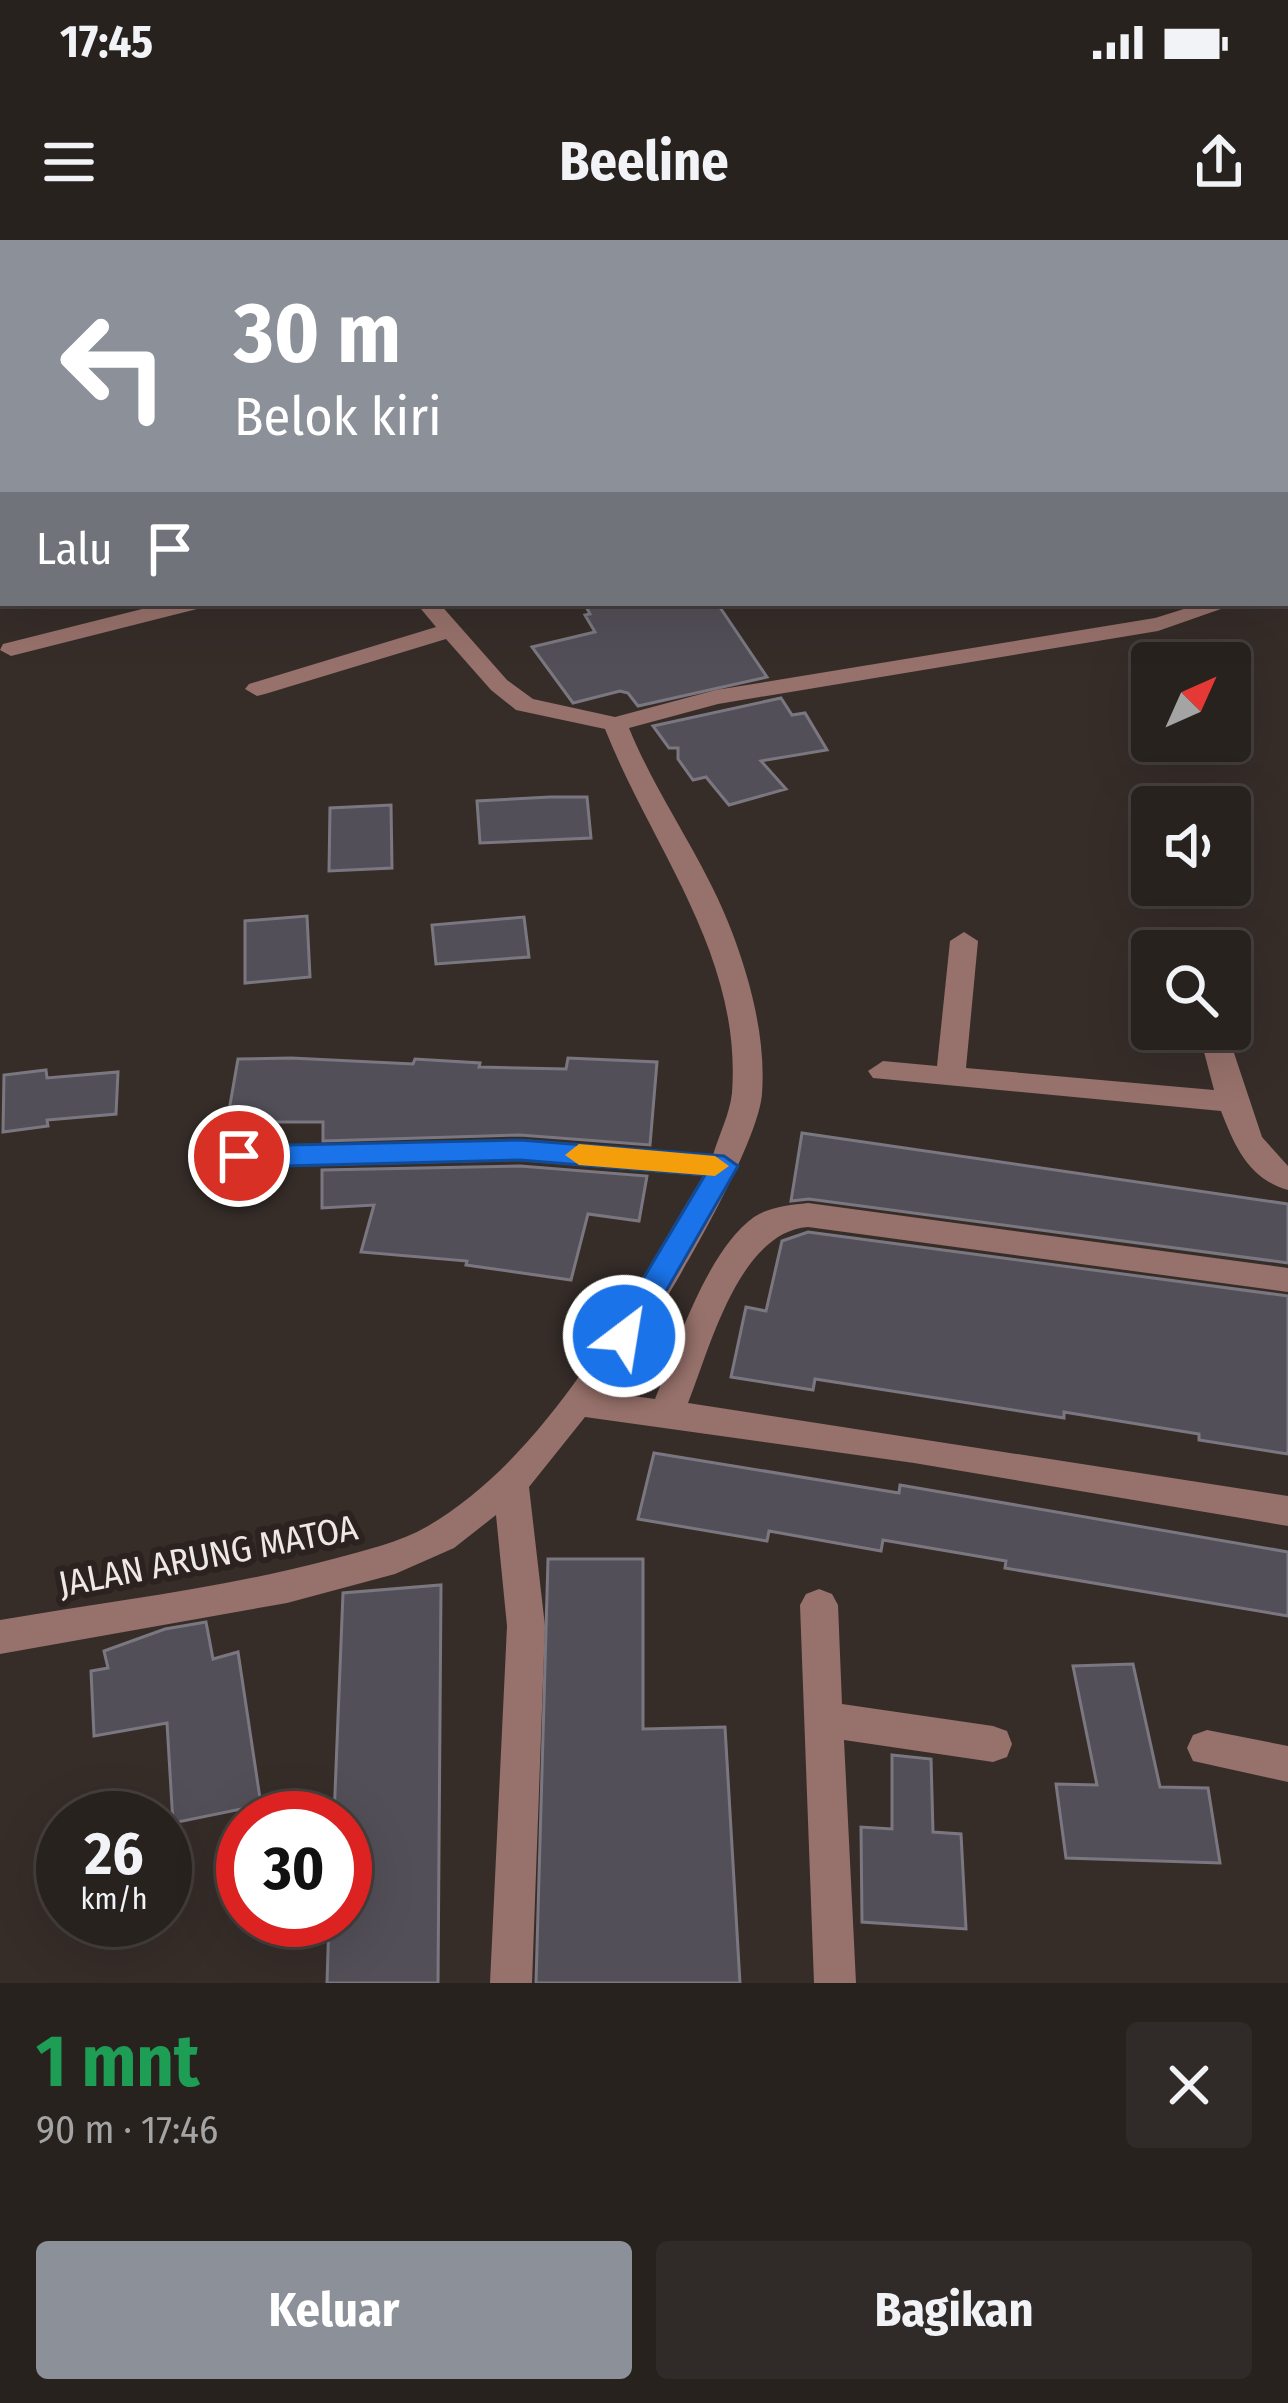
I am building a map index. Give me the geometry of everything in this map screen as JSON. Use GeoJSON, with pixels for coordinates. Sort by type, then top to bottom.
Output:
{"type":"FeatureCollection","features":[{"type":"Feature","properties":{"kind":"street"},"geometry":{"type":"LineString","coordinates":[[10,649],[181,606]]}},
{"type":"Feature","properties":{"kind":"street"},"geometry":{"type":"LineString","coordinates":[[430,606],[499,685],[525,704],[615,724],[716,697],[1158,624],[1217,606]]}},
{"type":"Feature","properties":{"kind":"street"},"geometry":{"type":"LineString","coordinates":[[257,689],[451,630]]}},
{"type":"Feature","properties":{"kind":"street","name":"JALAN ARUNG MATOA"},"geometry":{"type":"LineString","coordinates":[[0,1637],[287,1587],[395,1558],[441,1537],[511,1484],[578,1402],[643,1307],[724,1166],[747,1097],[745,1025],[719,933],[692,873],[636,776],[615,724]]}},
{"type":"Feature","properties":{"kind":"street"},"geometry":{"type":"LineString","coordinates":[[951,1075],[964,941]]}},
{"type":"Feature","properties":{"kind":"street"},"geometry":{"type":"LineString","coordinates":[[1218,1050],[1234,1102],[1265,1171],[1288,1179]]}},
{"type":"Feature","properties":{"kind":"street"},"geometry":{"type":"LineString","coordinates":[[884,1071],[1234,1102]]}},
{"type":"Feature","properties":{"kind":"street"},"geometry":{"type":"LineString","coordinates":[[239,1156],[520,1150],[724,1166]]}},
{"type":"Feature","properties":{"kind":"street"},"geometry":{"type":"LineString","coordinates":[[668,1412],[710,1310],[746,1246],[761,1228],[787,1216],[832,1218],[1288,1280]]}},
{"type":"Feature","properties":{"kind":"street"},"geometry":{"type":"LineString","coordinates":[[578,1402],[668,1412],[1288,1511]]}},
{"type":"Feature","properties":{"kind":"street"},"geometry":{"type":"LineString","coordinates":[[511,1484],[526,1626],[511,1983]]}},
{"type":"Feature","properties":{"kind":"street"},"geometry":{"type":"LineString","coordinates":[[819,1606],[836,1983]]}},
{"type":"Feature","properties":{"kind":"street"},"geometry":{"type":"LineString","coordinates":[[824,1719],[993,1744]]}},
{"type":"Feature","properties":{"kind":"street"},"geometry":{"type":"LineString","coordinates":[[1208,1748],[1288,1764]]}},
{"type":"Feature","properties":{"kind":"building"},"geometry":{"type":"Polygon","coordinates":[[[586,606],[719,606],[767,677],[638,706],[620,691],[573,703],[532,647],[595,632],[585,615],[590,614],[586,606]]]}},
{"type":"Feature","properties":{"kind":"building"},"geometry":{"type":"Polygon","coordinates":[[[781,698],[792,715],[805,713],[827,750],[761,761],[786,789],[729,805],[706,777],[693,780],[678,759],[678,748],[669,748],[653,726],[781,698]]]}},
{"type":"Feature","properties":{"kind":"building"},"geometry":{"type":"Polygon","coordinates":[[[587,797],[591,838],[480,843],[477,801],[587,797]]]}},
{"type":"Feature","properties":{"kind":"building"},"geometry":{"type":"Polygon","coordinates":[[[391,805],[392,868],[329,871],[330,808],[391,805]]]}},
{"type":"Feature","properties":{"kind":"building"},"geometry":{"type":"Polygon","coordinates":[[[307,916],[310,977],[245,983],[245,921],[307,916]]]}},
{"type":"Feature","properties":{"kind":"building"},"geometry":{"type":"Polygon","coordinates":[[[524,917],[529,957],[436,964],[432,925],[524,917]]]}},
{"type":"Feature","properties":{"kind":"building"},"geometry":{"type":"Polygon","coordinates":[[[568,1058],[657,1062],[650,1145],[520,1135],[323,1141],[323,1122],[227,1122],[238,1059],[413,1064],[415,1059],[480,1063],[479,1067],[566,1069],[568,1058]]]}},
{"type":"Feature","properties":{"kind":"building"},"geometry":{"type":"Polygon","coordinates":[[[46,1070],[47,1078],[118,1072],[116,1114],[47,1120],[48,1126],[3,1132],[4,1075],[46,1070]]]}},
{"type":"Feature","properties":{"kind":"building"},"geometry":{"type":"Polygon","coordinates":[[[802,1133],[1288,1204],[1288,1263],[809,1199],[791,1201],[802,1133]]]}},
{"type":"Feature","properties":{"kind":"building"},"geometry":{"type":"Polygon","coordinates":[[[520,1166],[647,1176],[639,1221],[588,1214],[571,1280],[466,1265],[467,1261],[361,1252],[374,1205],[322,1208],[322,1170],[520,1166]]]}},
{"type":"Feature","properties":{"kind":"building"},"geometry":{"type":"Polygon","coordinates":[[[808,1232],[1288,1296],[1288,1454],[1064,1412],[1064,1418],[815,1379],[813,1390],[731,1377],[746,1307],[766,1311],[782,1241],[808,1232]]]}},
{"type":"Feature","properties":{"kind":"building"},"geometry":{"type":"Polygon","coordinates":[[[654,1453],[899,1493],[900,1485],[1288,1552],[1288,1616],[1005,1568],[1006,1561],[883,1540],[881,1551],[769,1531],[767,1541],[638,1519],[654,1453]]]}},
{"type":"Feature","properties":{"kind":"building"},"geometry":{"type":"Polygon","coordinates":[[[548,1559],[643,1559],[643,1729],[725,1727],[740,1983],[536,1983],[548,1559]]]}},
{"type":"Feature","properties":{"kind":"building"},"geometry":{"type":"Polygon","coordinates":[[[441,1585],[438,1983],[327,1983],[328,1947],[372,1947],[372,1791],[335,1791],[343,1593],[441,1585]]]}},
{"type":"Feature","properties":{"kind":"building"},"geometry":{"type":"Polygon","coordinates":[[[206,1622],[213,1659],[238,1652],[259,1791],[216,1791],[216,1814],[192,1819],[192,1791],[171,1791],[167,1723],[94,1736],[91,1671],[108,1668],[104,1651],[165,1629],[206,1622]]]}},
{"type":"Feature","properties":{"kind":"building"},"geometry":{"type":"Polygon","coordinates":[[[1133,1664],[1160,1787],[1208,1788],[1220,1863],[1066,1858],[1056,1784],[1097,1785],[1073,1666],[1133,1664]]]}},
{"type":"Feature","properties":{"kind":"building"},"geometry":{"type":"Polygon","coordinates":[[[892,1755],[931,1759],[933,1832],[961,1834],[966,1929],[862,1922],[861,1827],[892,1829],[892,1755]]]}},
{"type":"Feature","properties":{"kind":"slow traffic"},"geometry":{"type":"LineString","coordinates":[[579,1155],[715,1166]]}},
{"type":"Feature","properties":{"kind":"route"},"geometry":{"type":"LineString","coordinates":[[239,1156],[520,1150],[724,1166],[624,1336]]}}]}
